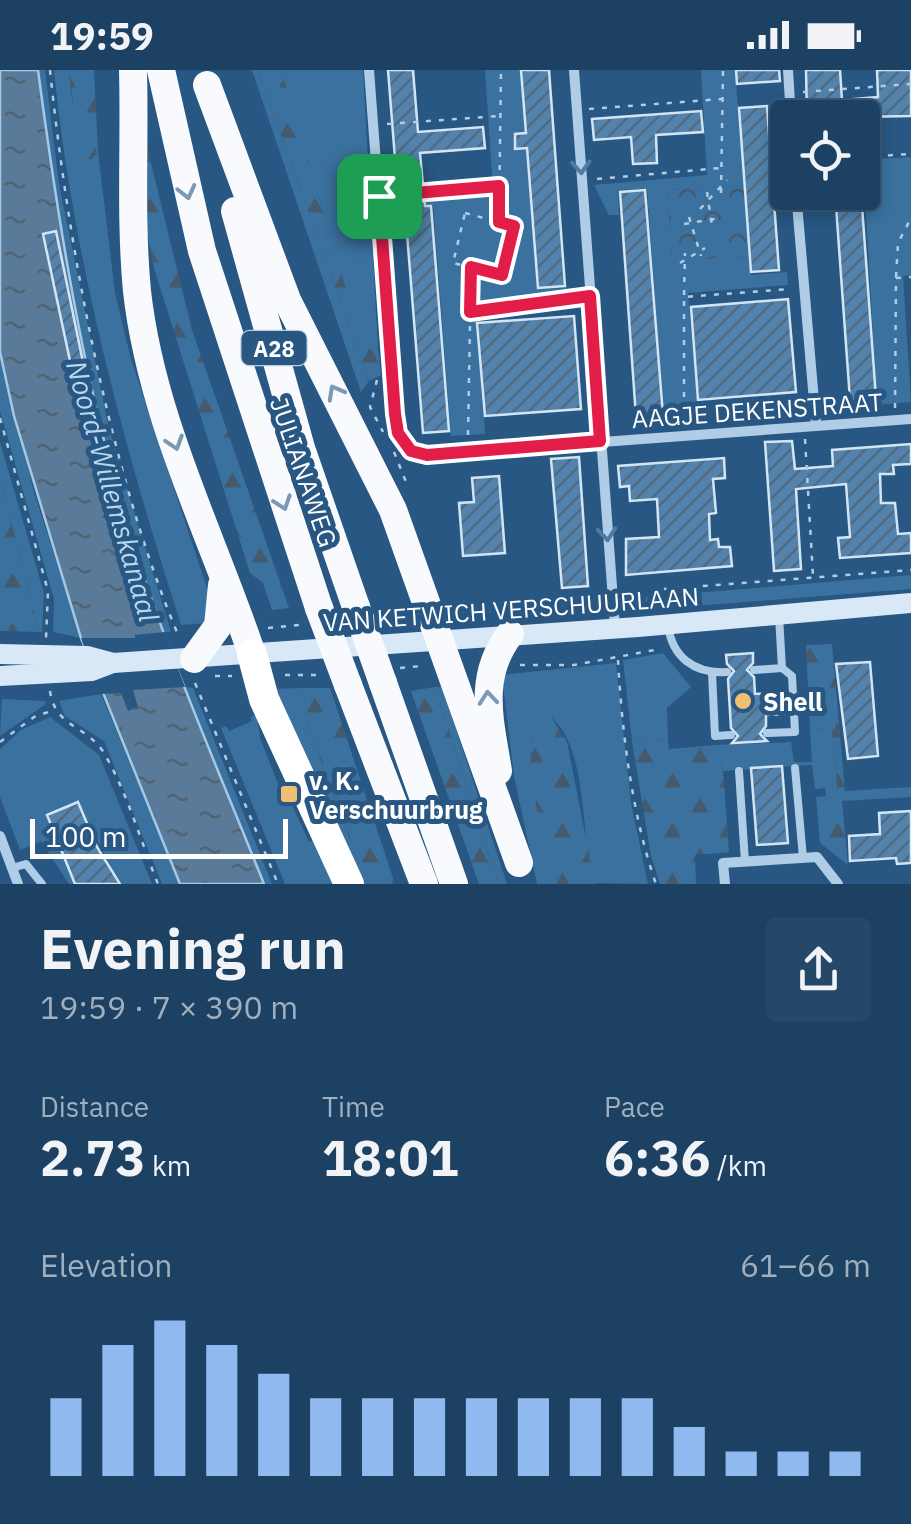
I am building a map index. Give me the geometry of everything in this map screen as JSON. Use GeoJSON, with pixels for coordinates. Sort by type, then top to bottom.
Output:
{"type":"FeatureCollection","features":[{"type":"Feature","properties":{"kind":"highway"},"geometry":{"type":"LineString","coordinates":[[133,70],[137,289],[163,408],[222,578],[237,638],[349,884]]}},
{"type":"Feature","properties":{"kind":"highway","name":"JULIANAWEG"},"geometry":{"type":"LineString","coordinates":[[160,70],[202,250],[313,617],[348,685],[424,884]]}},
{"type":"Feature","properties":{"kind":"highway","name":"JULIANAWEG"},"geometry":{"type":"LineString","coordinates":[[206,78],[220,156],[301,448],[454,884]]}},
{"type":"Feature","properties":{"kind":"highway","name":"A28"},"geometry":{"type":"LineString","coordinates":[[206,78],[287,300],[444,603],[440,640],[522,873]]}},
{"type":"Feature","properties":{"kind":"highway","name":"A28"},"geometry":{"type":"LineString","coordinates":[[510,634],[498,650],[486,679],[500,780],[522,873]]}},
{"type":"Feature","properties":{"kind":"highway"},"geometry":{"type":"LineString","coordinates":[[182,655],[237,638]]}},
{"type":"Feature","properties":{"kind":"main road","name":"VAN KETWICH VERSCHUURLAAN"},"geometry":{"type":"LineString","coordinates":[[90,663],[182,655],[237,638],[440,640],[911,602]]}},
{"type":"Feature","properties":{"kind":"main road"},"geometry":{"type":"LineString","coordinates":[[0,654],[90,663]]}},
{"type":"Feature","properties":{"kind":"main road"},"geometry":{"type":"LineString","coordinates":[[0,676],[90,663]]}},
{"type":"Feature","properties":{"kind":"street"},"geometry":{"type":"LineString","coordinates":[[369,70],[379,196]]}},
{"type":"Feature","properties":{"kind":"street"},"geometry":{"type":"LineString","coordinates":[[574,70],[615,628]]}},
{"type":"Feature","properties":{"kind":"street"},"geometry":{"type":"LineString","coordinates":[[788,70],[790,100]]}},
{"type":"Feature","properties":{"kind":"street","name":"AAGJE DEKENSTRAAT"},"geometry":{"type":"LineString","coordinates":[[379,196],[398,433],[411,451],[427,455],[911,418]]}},
{"type":"Feature","properties":{"kind":"street"},"geometry":{"type":"LineString","coordinates":[[798,210],[806,288],[810,424]]}},
{"type":"Feature","properties":{"kind":"street"},"geometry":{"type":"LineString","coordinates":[[0,836],[18,884]]}},
{"type":"Feature","properties":{"kind":"street"},"geometry":{"type":"LineString","coordinates":[[725,884],[723,863],[817,857],[826,863],[838,884]]}},
{"type":"Feature","properties":{"kind":"lane"},"geometry":{"type":"LineString","coordinates":[[778,612],[782,668]]}},
{"type":"Feature","properties":{"kind":"lane"},"geometry":{"type":"LineString","coordinates":[[668,624],[671,647],[687,663],[712,673],[728,672]]}},
{"type":"Feature","properties":{"kind":"lane"},"geometry":{"type":"LineString","coordinates":[[754,670],[782,668],[792,676],[795,732],[767,733]]}},
{"type":"Feature","properties":{"kind":"lane"},"geometry":{"type":"LineString","coordinates":[[712,673],[715,736],[732,735]]}},
{"type":"Feature","properties":{"kind":"lane"},"geometry":{"type":"LineString","coordinates":[[795,768],[803,858]]}},
{"type":"Feature","properties":{"kind":"lane"},"geometry":{"type":"LineString","coordinates":[[739,771],[745,862]]}},
{"type":"Feature","properties":{"kind":"lane"},"geometry":{"type":"LineString","coordinates":[[12,868],[26,864],[42,884]]}},
{"type":"Feature","properties":{"kind":"path"},"geometry":{"type":"LineString","coordinates":[[50,70],[58,154],[100,365],[128,480],[182,655],[278,884]]}},
{"type":"Feature","properties":{"kind":"path"},"geometry":{"type":"LineString","coordinates":[[499,222],[501,70]]}},
{"type":"Feature","properties":{"kind":"path"},"geometry":{"type":"LineString","coordinates":[[722,193],[723,70]]}},
{"type":"Feature","properties":{"kind":"path"},"geometry":{"type":"LineString","coordinates":[[790,92],[911,84]]}},
{"type":"Feature","properties":{"kind":"path"},"geometry":{"type":"LineString","coordinates":[[578,110],[722,99]]}},
{"type":"Feature","properties":{"kind":"path"},"geometry":{"type":"LineString","coordinates":[[373,125],[500,116]]}},
{"type":"Feature","properties":{"kind":"path"},"geometry":{"type":"LineString","coordinates":[[880,156],[911,154]]}},
{"type":"Feature","properties":{"kind":"path"},"geometry":{"type":"LineString","coordinates":[[582,180],[720,168]]}},
{"type":"Feature","properties":{"kind":"path"},"geometry":{"type":"LineString","coordinates":[[700,209],[728,180]]}},
{"type":"Feature","properties":{"kind":"path"},"geometry":{"type":"LineString","coordinates":[[379,196],[499,186]]}},
{"type":"Feature","properties":{"kind":"path"},"geometry":{"type":"LineString","coordinates":[[707,192],[712,226]]}},
{"type":"Feature","properties":{"kind":"path"},"geometry":{"type":"LineString","coordinates":[[465,214],[499,222],[514,226],[502,275],[453,263],[465,214]]}},
{"type":"Feature","properties":{"kind":"path"},"geometry":{"type":"LineString","coordinates":[[684,224],[720,218]]}},
{"type":"Feature","properties":{"kind":"path"},"geometry":{"type":"LineString","coordinates":[[894,420],[898,243],[911,218]]}},
{"type":"Feature","properties":{"kind":"path"},"geometry":{"type":"LineString","coordinates":[[690,220],[700,254]]}},
{"type":"Feature","properties":{"kind":"path"},"geometry":{"type":"LineString","coordinates":[[680,263],[705,248]]}},
{"type":"Feature","properties":{"kind":"path"},"geometry":{"type":"LineString","coordinates":[[684,434],[685,253]]}},
{"type":"Feature","properties":{"kind":"path"},"geometry":{"type":"LineString","coordinates":[[468,452],[471,267]]}},
{"type":"Feature","properties":{"kind":"path"},"geometry":{"type":"LineString","coordinates":[[896,278],[911,277]]}},
{"type":"Feature","properties":{"kind":"path"},"geometry":{"type":"LineString","coordinates":[[684,296],[806,288]]}},
{"type":"Feature","properties":{"kind":"path"},"geometry":{"type":"LineString","coordinates":[[470,312],[590,296]]}},
{"type":"Feature","properties":{"kind":"path"},"geometry":{"type":"LineString","coordinates":[[0,418],[48,591],[46,636]]}},
{"type":"Feature","properties":{"kind":"path"},"geometry":{"type":"LineString","coordinates":[[810,424],[813,578]]}},
{"type":"Feature","properties":{"kind":"path","name":"VAN KETWICH VERSCHUURLAAN"},"geometry":{"type":"LineString","coordinates":[[382,620],[444,603],[911,570]]}},
{"type":"Feature","properties":{"kind":"path"},"geometry":{"type":"LineString","coordinates":[[636,594],[637,614]]}},
{"type":"Feature","properties":{"kind":"path","name":"VAN KETWICH VERSCHUURLAAN"},"geometry":{"type":"LineString","coordinates":[[182,655],[313,617]]}},
{"type":"Feature","properties":{"kind":"path"},"geometry":{"type":"LineString","coordinates":[[618,660],[628,752],[646,856],[656,884]]}},
{"type":"Feature","properties":{"kind":"path"},"geometry":{"type":"LineString","coordinates":[[50,692],[54,710],[65,724],[88,736],[104,753],[158,884]]}},
{"type":"Feature","properties":{"kind":"path"},"geometry":{"type":"LineString","coordinates":[[0,742],[34,717],[54,710]]}},
{"type":"Feature","properties":{"kind":"green space"},"geometry":{"type":"Polygon","coordinates":[[[38,70],[45,70],[59,184],[109,429],[171,632],[165,632],[118,494],[88,374],[38,70]]]}},
{"type":"Feature","properties":{"kind":"green space"},"geometry":{"type":"Polygon","coordinates":[[[54,70],[69,70],[72,100],[92,159],[98,151],[115,293],[131,359],[211,600],[207,623],[181,625],[120,420],[87,281],[54,70]]]}},
{"type":"Feature","properties":{"kind":"green space"},"geometry":{"type":"Polygon","coordinates":[[[69,70],[94,70],[98,151],[92,159],[80,159],[69,70]]]}},
{"type":"Feature","properties":{"kind":"green space"},"geometry":{"type":"Polygon","coordinates":[[[252,70],[258,70],[369,381],[361,392],[252,70]]]}},
{"type":"Feature","properties":{"kind":"green space"},"geometry":{"type":"Polygon","coordinates":[[[258,70],[281,70],[364,349],[378,348],[381,375],[369,381],[258,70]]]}},
{"type":"Feature","properties":{"kind":"green space"},"geometry":{"type":"Polygon","coordinates":[[[281,70],[363,70],[378,348],[364,350],[281,70]]]}},
{"type":"Feature","properties":{"kind":"green space"},"geometry":{"type":"Polygon","coordinates":[[[485,70],[520,70],[537,289],[574,288],[575,302],[478,308],[485,434],[451,436],[433,205],[404,207],[405,220],[393,220],[386,200],[493,190],[485,70]]]}},
{"type":"Feature","properties":{"kind":"green space"},"geometry":{"type":"Polygon","coordinates":[[[701,70],[735,70],[744,186],[667,190],[672,260],[749,256],[751,275],[787,272],[788,285],[688,293],[699,418],[664,420],[647,189],[618,190],[619,215],[609,215],[594,185],[707,175],[701,70]]]}},
{"type":"Feature","properties":{"kind":"green space"},"geometry":{"type":"Polygon","coordinates":[[[144,135],[192,330],[289,608],[272,610],[263,583],[250,573],[154,268],[143,214],[144,135]]]}},
{"type":"Feature","properties":{"kind":"green space"},"geometry":{"type":"Polygon","coordinates":[[[911,157],[911,275],[903,276],[911,402],[877,405],[866,210],[880,210],[880,159],[911,157]]]}},
{"type":"Feature","properties":{"kind":"green space"},"geometry":{"type":"Polygon","coordinates":[[[744,186],[749,256],[672,261],[667,190],[744,186]]]}},
{"type":"Feature","properties":{"kind":"green space"},"geometry":{"type":"Polygon","coordinates":[[[0,352],[34,492],[81,638],[53,632],[54,599],[0,411],[0,352]]]}},
{"type":"Feature","properties":{"kind":"green space"},"geometry":{"type":"Polygon","coordinates":[[[0,442],[44,593],[42,632],[0,478],[0,442]]]}},
{"type":"Feature","properties":{"kind":"green space"},"geometry":{"type":"Polygon","coordinates":[[[0,478],[39,632],[0,631],[0,478]]]}},
{"type":"Feature","properties":{"kind":"green space"},"geometry":{"type":"Polygon","coordinates":[[[911,575],[911,589],[656,609],[648,615],[632,612],[624,599],[911,575]]]}},
{"type":"Feature","properties":{"kind":"green space"},"geometry":{"type":"Polygon","coordinates":[[[601,598],[589,608],[465,614],[445,608],[601,598]]]}},
{"type":"Feature","properties":{"kind":"green space"},"geometry":{"type":"Polygon","coordinates":[[[832,644],[845,791],[911,787],[911,797],[842,801],[848,865],[820,843],[816,797],[838,795],[832,729],[810,730],[806,645],[832,644]]]}},
{"type":"Feature","properties":{"kind":"green space"},"geometry":{"type":"Polygon","coordinates":[[[663,653],[691,687],[667,708],[668,739],[632,741],[623,660],[663,653]]]}},
{"type":"Feature","properties":{"kind":"green space"},"geometry":{"type":"Polygon","coordinates":[[[616,663],[631,803],[648,884],[594,883],[578,771],[563,731],[551,717],[532,738],[539,812],[557,884],[537,884],[514,776],[502,675],[616,663]]]}},
{"type":"Feature","properties":{"kind":"green space"},"geometry":{"type":"Polygon","coordinates":[[[185,687],[193,688],[272,884],[264,884],[185,687]]]}},
{"type":"Feature","properties":{"kind":"green space"},"geometry":{"type":"Polygon","coordinates":[[[435,687],[442,687],[507,884],[498,884],[435,687]]]}},
{"type":"Feature","properties":{"kind":"green space"},"geometry":{"type":"Polygon","coordinates":[[[435,687],[498,884],[479,884],[411,691],[435,687]]]}},
{"type":"Feature","properties":{"kind":"green space"},"geometry":{"type":"Polygon","coordinates":[[[303,688],[308,726],[367,884],[357,884],[271,689],[303,688]]]}},
{"type":"Feature","properties":{"kind":"green space"},"geometry":{"type":"Polygon","coordinates":[[[303,688],[330,688],[395,884],[367,884],[308,726],[303,688]]]}},
{"type":"Feature","properties":{"kind":"green space"},"geometry":{"type":"Polygon","coordinates":[[[101,694],[180,884],[162,884],[104,741],[65,716],[59,701],[101,694]]]}},
{"type":"Feature","properties":{"kind":"green space"},"geometry":{"type":"Polygon","coordinates":[[[2,699],[45,701],[46,704],[0,736],[2,699]]]}},
{"type":"Feature","properties":{"kind":"green space"},"geometry":{"type":"Polygon","coordinates":[[[257,714],[260,738],[279,786],[283,785],[309,842],[314,840],[342,884],[285,884],[221,728],[226,726],[229,731],[252,721],[250,717],[257,714]]]}},
{"type":"Feature","properties":{"kind":"green space"},"geometry":{"type":"Polygon","coordinates":[[[50,717],[99,755],[152,884],[119,884],[78,802],[47,815],[75,884],[69,884],[41,841],[20,850],[0,797],[0,749],[21,730],[50,717]]]}},
{"type":"Feature","properties":{"kind":"green space"},"geometry":{"type":"Polygon","coordinates":[[[542,717],[551,717],[567,742],[595,884],[557,884],[540,823],[532,774],[534,732],[542,717]]]}},
{"type":"Feature","properties":{"kind":"green space"},"geometry":{"type":"Polygon","coordinates":[[[832,729],[838,796],[826,797],[825,788],[815,789],[812,765],[723,771],[716,745],[791,742],[794,762],[812,762],[810,730],[832,729]]]}},
{"type":"Feature","properties":{"kind":"green space"},"geometry":{"type":"Polygon","coordinates":[[[668,739],[669,749],[716,745],[723,771],[729,852],[695,855],[696,884],[660,884],[651,856],[632,741],[668,739]]]}},
{"type":"Feature","properties":{"kind":"water","name":"Noord-Willemskanaal"},"geometry":{"type":"Polygon","coordinates":[[[0,70],[38,70],[69,272],[112,472],[162,629],[264,884],[180,884],[81,638],[14,416],[0,352],[0,70]]]}},
{"type":"Feature","properties":{"kind":"pier"},"geometry":{"type":"Polygon","coordinates":[[[165,632],[185,687],[133,690],[138,707],[128,711],[121,693],[101,694],[81,638],[135,638],[165,632]]]}},
{"type":"Feature","properties":{"kind":"building"},"geometry":{"type":"Polygon","coordinates":[[[388,70],[413,70],[418,132],[483,127],[485,148],[420,153],[425,206],[431,206],[449,431],[423,433],[403,184],[397,184],[388,70]]]}},
{"type":"Feature","properties":{"kind":"building"},"geometry":{"type":"Polygon","coordinates":[[[521,70],[549,70],[565,286],[538,288],[527,148],[515,149],[515,134],[526,133],[521,70]]]}},
{"type":"Feature","properties":{"kind":"building"},"geometry":{"type":"Polygon","coordinates":[[[736,70],[779,70],[780,81],[737,84],[736,70]]]}},
{"type":"Feature","properties":{"kind":"building"},"geometry":{"type":"Polygon","coordinates":[[[806,70],[840,70],[842,100],[807,100],[806,70]]]}},
{"type":"Feature","properties":{"kind":"building"},"geometry":{"type":"Polygon","coordinates":[[[877,70],[911,70],[911,116],[880,117],[880,100],[842,100],[878,97],[877,70]]]}},
{"type":"Feature","properties":{"kind":"building"},"geometry":{"type":"Polygon","coordinates":[[[767,106],[770,210],[775,210],[779,270],[751,272],[739,108],[767,106]]]}},
{"type":"Feature","properties":{"kind":"building"},"geometry":{"type":"Polygon","coordinates":[[[701,111],[703,132],[656,135],[657,163],[633,164],[631,137],[594,140],[592,119],[701,111]]]}},
{"type":"Feature","properties":{"kind":"building"},"geometry":{"type":"Polygon","coordinates":[[[645,190],[663,415],[636,417],[620,192],[645,190]]]}},
{"type":"Feature","properties":{"kind":"building"},"geometry":{"type":"Polygon","coordinates":[[[836,210],[862,210],[876,398],[850,400],[836,210]]]}},
{"type":"Feature","properties":{"kind":"building"},"geometry":{"type":"Polygon","coordinates":[[[56,231],[85,372],[73,375],[43,234],[56,231]]]}},
{"type":"Feature","properties":{"kind":"building"},"geometry":{"type":"Polygon","coordinates":[[[788,299],[796,392],[698,400],[691,307],[788,299]]]}},
{"type":"Feature","properties":{"kind":"building"},"geometry":{"type":"Polygon","coordinates":[[[574,316],[581,409],[485,416],[477,323],[574,316]]]}},
{"type":"Feature","properties":{"kind":"building"},"geometry":{"type":"Polygon","coordinates":[[[792,441],[795,469],[833,466],[832,450],[911,444],[911,464],[893,465],[894,474],[880,474],[881,503],[895,503],[898,534],[911,533],[911,553],[840,558],[838,538],[850,537],[846,484],[796,489],[801,569],[774,571],[765,442],[792,441]]]}},
{"type":"Feature","properties":{"kind":"building"},"geometry":{"type":"Polygon","coordinates":[[[579,457],[588,586],[562,588],[551,459],[579,457]]]}},
{"type":"Feature","properties":{"kind":"building"},"geometry":{"type":"Polygon","coordinates":[[[724,458],[725,478],[713,479],[716,513],[709,514],[710,540],[718,539],[719,547],[730,547],[732,566],[626,575],[626,539],[659,537],[657,499],[630,501],[629,486],[620,487],[618,466],[724,458]]]}},
{"type":"Feature","properties":{"kind":"building"},"geometry":{"type":"Polygon","coordinates":[[[499,476],[505,553],[463,556],[459,503],[474,502],[472,478],[499,476]]]}},
{"type":"Feature","properties":{"kind":"building"},"geometry":{"type":"Polygon","coordinates":[[[753,653],[753,663],[747,670],[754,677],[755,694],[784,692],[785,714],[766,715],[766,726],[760,734],[767,741],[732,743],[738,736],[731,728],[728,679],[734,671],[727,664],[726,655],[753,653]]]}},
{"type":"Feature","properties":{"kind":"building"},"geometry":{"type":"Polygon","coordinates":[[[870,662],[878,756],[848,759],[836,664],[870,662]]]}},
{"type":"Feature","properties":{"kind":"building"},"geometry":{"type":"Polygon","coordinates":[[[782,766],[788,843],[757,845],[751,768],[782,766]]]}},
{"type":"Feature","properties":{"kind":"building"},"geometry":{"type":"Polygon","coordinates":[[[78,802],[97,847],[120,884],[75,884],[47,815],[78,802]]]}},
{"type":"Feature","properties":{"kind":"building"},"geometry":{"type":"Polygon","coordinates":[[[911,811],[911,863],[897,864],[896,858],[850,861],[849,836],[880,834],[879,813],[911,811]]]}},
{"type":"Feature","properties":{"kind":"place","name":"Shell"},"geometry":{"type":"Point","coordinates":[743,701]}},
{"type":"Feature","properties":{"kind":"place","name":"v. K. Verschuurbrug"},"geometry":{"type":"Point","coordinates":[289,794]}},
{"type":"Feature","properties":{"kind":"route"},"geometry":{"type":"LineString","coordinates":[[499,186],[499,222],[514,226],[502,275],[471,267],[470,312],[590,296],[600,441],[427,455],[411,451],[403,444],[395,414],[379,196],[499,186]]}}]}
